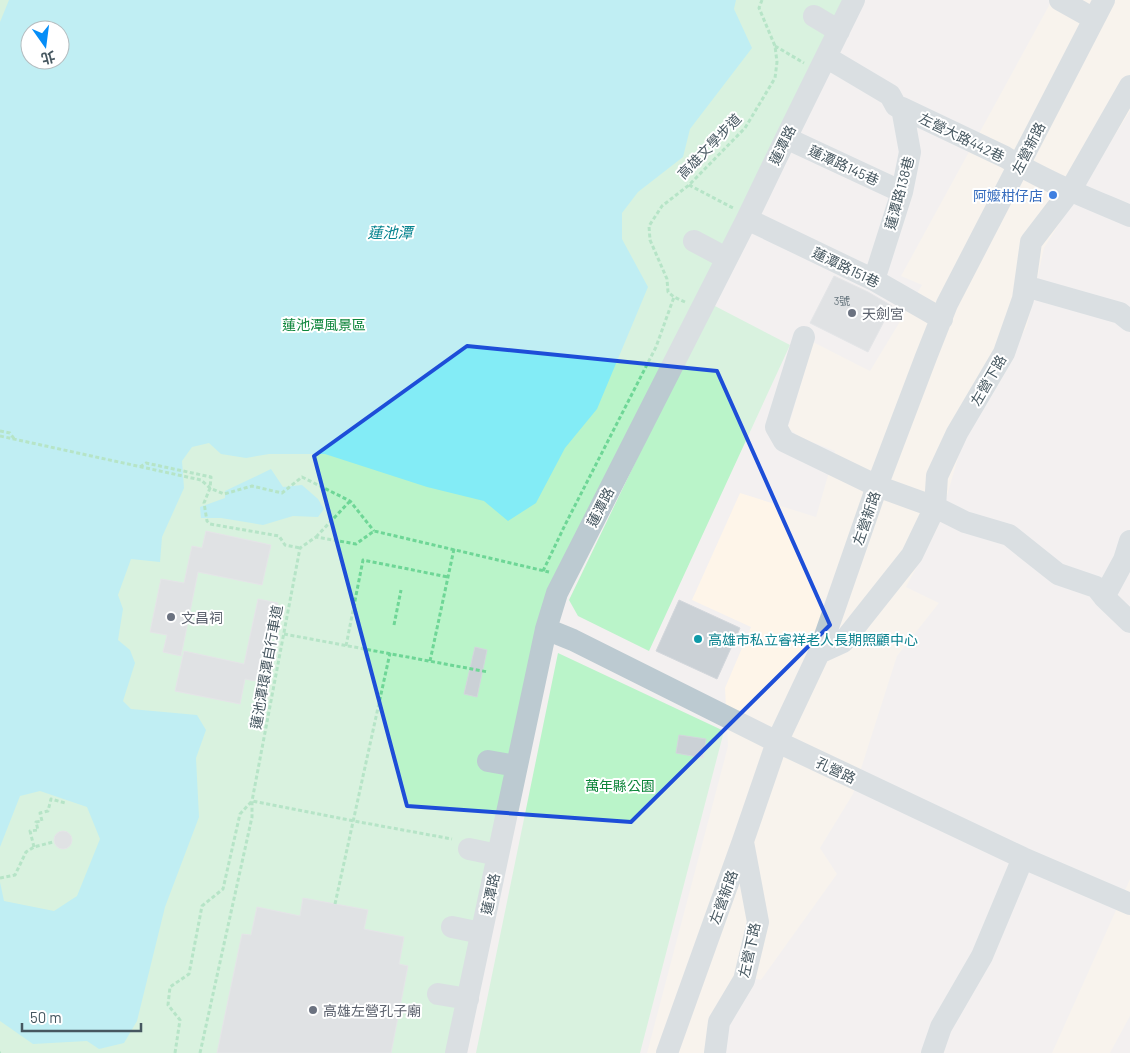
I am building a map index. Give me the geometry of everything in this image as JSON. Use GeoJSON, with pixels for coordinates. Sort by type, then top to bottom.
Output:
{"type":"FeatureCollection","features":[{"type":"Feature","properties":{"kind":"street","name":"蓮潭路"},"geometry":{"type":"LineString","coordinates":[[456,1053],[546,629],[557,593],[726,258],[741,214],[786,138],[817,61],[839,31],[854,0]]}},
{"type":"Feature","properties":{"kind":"street"},"geometry":{"type":"LineString","coordinates":[[1060,0],[1099,9]]}},
{"type":"Feature","properties":{"kind":"street","name":"左營新路"},"geometry":{"type":"LineString","coordinates":[[667,1053],[777,742],[820,653],[877,486],[926,357],[948,304],[1099,9]]}},
{"type":"Feature","properties":{"kind":"street"},"geometry":{"type":"LineString","coordinates":[[814,16],[839,31]]}},
{"type":"Feature","properties":{"kind":"street"},"geometry":{"type":"LineString","coordinates":[[817,61],[890,95],[896,106],[902,108]]}},
{"type":"Feature","properties":{"kind":"street","name":"左營下路"},"geometry":{"type":"LineString","coordinates":[[820,653],[843,642],[912,555],[935,507],[937,476],[957,433],[1004,353],[1023,298],[1031,242],[1070,191],[1128,95]]}},
{"type":"Feature","properties":{"kind":"street","name":"左營大路442巷"},"geometry":{"type":"LineString","coordinates":[[902,108],[1005,157],[1070,191],[1130,216]]}},
{"type":"Feature","properties":{"kind":"street","name":"蓮潭路138巷"},"geometry":{"type":"LineString","coordinates":[[874,280],[902,192],[910,152],[902,108]]}},
{"type":"Feature","properties":{"kind":"street","name":"蓮潭路145巷"},"geometry":{"type":"LineString","coordinates":[[786,138],[902,192]]}},
{"type":"Feature","properties":{"kind":"street","name":"蓮潭路151巷"},"geometry":{"type":"LineString","coordinates":[[741,214],[874,280],[942,319]]}},
{"type":"Feature","properties":{"kind":"street"},"geometry":{"type":"LineString","coordinates":[[694,241],[726,258]]}},
{"type":"Feature","properties":{"kind":"street"},"geometry":{"type":"LineString","coordinates":[[1025,286],[1120,313],[1130,321]]}},
{"type":"Feature","properties":{"kind":"street"},"geometry":{"type":"LineString","coordinates":[[804,336],[776,427],[784,441],[877,486],[935,507],[965,522],[1010,535],[1058,574],[1096,587],[1130,622]]}},
{"type":"Feature","properties":{"kind":"street"},"geometry":{"type":"LineString","coordinates":[[1104,597],[1124,560],[1130,541]]}},
{"type":"Feature","properties":{"kind":"street","name":"孔營路"},"geometry":{"type":"LineString","coordinates":[[546,629],[573,640],[777,742],[1023,858],[1130,904]]}},
{"type":"Feature","properties":{"kind":"street"},"geometry":{"type":"LineString","coordinates":[[488,761],[517,766]]}},
{"type":"Feature","properties":{"kind":"street","name":"左營下路"},"geometry":{"type":"LineString","coordinates":[[715,1053],[719,1022],[744,980],[758,922],[743,841]]}},
{"type":"Feature","properties":{"kind":"street"},"geometry":{"type":"LineString","coordinates":[[460,844],[498,855]]}},
{"type":"Feature","properties":{"kind":"street"},"geometry":{"type":"LineString","coordinates":[[932,1053],[941,1027],[982,956],[1023,858]]}},
{"type":"Feature","properties":{"kind":"street"},"geometry":{"type":"LineString","coordinates":[[452,927],[481,933]]}},
{"type":"Feature","properties":{"kind":"street"},"geometry":{"type":"LineString","coordinates":[[438,994],[468,999]]}},
{"type":"Feature","properties":{"kind":"path","name":"高雄文學步道"},"geometry":{"type":"LineString","coordinates":[[674,297],[668,292],[667,279],[650,240],[649,226],[662,206],[689,185],[745,128],[775,78],[777,62],[775,46],[759,8],[762,0]]}},
{"type":"Feature","properties":{"kind":"path"},"geometry":{"type":"LineString","coordinates":[[775,46],[817,61]]}},
{"type":"Feature","properties":{"kind":"path"},"geometry":{"type":"LineString","coordinates":[[689,185],[741,214]]}},
{"type":"Feature","properties":{"kind":"path"},"geometry":{"type":"LineString","coordinates":[[543,571],[656,347],[674,297],[688,304]]}},
{"type":"Feature","properties":{"kind":"path"},"geometry":{"type":"LineString","coordinates":[[0,431],[10,433],[15,440]]}},
{"type":"Feature","properties":{"kind":"path"},"geometry":{"type":"LineString","coordinates":[[0,436],[201,480],[210,488],[224,494],[252,486],[282,493],[302,477],[350,501],[374,531],[555,573]]}},
{"type":"Feature","properties":{"kind":"path"},"geometry":{"type":"LineString","coordinates":[[140,467],[146,462],[211,477],[210,488],[204,503],[206,521],[210,524],[279,536],[285,545],[300,548],[316,537],[350,501]]}},
{"type":"Feature","properties":{"kind":"path"},"geometry":{"type":"LineString","coordinates":[[316,537],[356,544],[374,531]]}},
{"type":"Feature","properties":{"kind":"path","name":"蓮池潭環潭自行車道"},"geometry":{"type":"LineString","coordinates":[[200,1053],[252,817],[252,801],[300,548]]}},
{"type":"Feature","properties":{"kind":"path"},"geometry":{"type":"LineString","coordinates":[[430,661],[454,549]]}},
{"type":"Feature","properties":{"kind":"path"},"geometry":{"type":"LineString","coordinates":[[346,646],[363,560],[448,578]]}},
{"type":"Feature","properties":{"kind":"path"},"geometry":{"type":"LineString","coordinates":[[394,625],[401,590]]}},
{"type":"Feature","properties":{"kind":"path"},"geometry":{"type":"LineString","coordinates":[[284,634],[488,672]]}},
{"type":"Feature","properties":{"kind":"path"},"geometry":{"type":"LineString","coordinates":[[335,904],[390,654]]}},
{"type":"Feature","properties":{"kind":"path"},"geometry":{"type":"LineString","coordinates":[[34,847],[30,831],[38,830],[36,822],[42,821],[40,813],[48,811],[51,799],[65,803]]}},
{"type":"Feature","properties":{"kind":"path"},"geometry":{"type":"LineString","coordinates":[[175,1053],[180,1020],[168,1005],[170,987],[190,974],[202,906],[223,889],[240,814],[252,801],[460,844]]}},
{"type":"Feature","properties":{"kind":"path"},"geometry":{"type":"LineString","coordinates":[[1,878],[15,875],[26,852],[34,847],[53,842]]}},
{"type":"Feature","properties":{"kind":"highlighted area"},"geometry":{"type":"Polygon","coordinates":[[[467,346],[717,371],[830,625],[631,822],[407,806],[314,456],[467,346]]]}},
{"type":"Feature","properties":{"kind":"shaded area"},"geometry":{"type":"Polygon","coordinates":[[[1052,0],[1130,0],[1130,111],[1044,248],[1027,326],[989,393],[960,451],[938,527],[906,587],[939,603],[897,656],[853,794],[820,848],[837,874],[761,980],[739,975],[708,1053],[647,1053],[728,746],[725,688],[751,627],[692,600],[740,493],[816,517],[835,451],[801,438],[788,428],[813,342],[870,371],[922,285],[901,276],[1052,0]]]}},
{"type":"Feature","properties":{"kind":"shaded area"},"geometry":{"type":"Polygon","coordinates":[[[1130,879],[1130,1016],[1110,1053],[1052,1053],[1130,879]]]}},
{"type":"Feature","properties":{"kind":"green space","name":"蓮池潭"},"geometry":{"type":"Polygon","coordinates":[[[0,0],[850,0],[546,602],[451,1053],[0,1053],[0,0]]]}},
{"type":"Feature","properties":{"kind":"green space"},"geometry":{"type":"Polygon","coordinates":[[[713,305],[790,345],[649,651],[578,616],[569,600],[713,305]]]}},
{"type":"Feature","properties":{"kind":"green space","name":"萬年縣公園"},"geometry":{"type":"Polygon","coordinates":[[[558,653],[724,731],[640,1053],[476,1053],[558,653]]]}},
{"type":"Feature","properties":{"kind":"water","name":"蓮池潭"},"geometry":{"type":"Polygon","coordinates":[[[9,0],[736,0],[734,9],[752,48],[690,129],[683,157],[638,192],[622,213],[622,239],[648,287],[597,409],[565,448],[536,503],[508,521],[484,501],[427,487],[325,454],[269,454],[246,458],[221,454],[209,443],[192,447],[182,461],[184,488],[162,537],[160,562],[131,559],[118,595],[123,609],[118,640],[130,650],[135,663],[123,701],[131,709],[197,715],[206,730],[196,758],[199,817],[165,907],[137,1021],[124,1043],[99,1049],[87,1041],[33,1044],[0,1021],[0,882],[4,901],[54,911],[77,896],[100,839],[87,807],[40,791],[20,796],[0,847],[0,22],[9,0]]]}},
{"type":"Feature","properties":{"kind":"water"},"geometry":{"type":"Polygon","coordinates":[[[271,469],[283,487],[302,485],[318,499],[324,509],[318,517],[293,516],[263,525],[221,518],[201,518],[200,507],[225,498],[225,491],[271,469]]]}},
{"type":"Feature","properties":{"kind":"building","name":"天劍宮"},"geometry":{"type":"Polygon","coordinates":[[[834,276],[892,306],[868,352],[810,323],[834,276]]]}},
{"type":"Feature","properties":{"kind":"building"},"geometry":{"type":"Polygon","coordinates":[[[206,531],[271,545],[262,585],[198,572],[181,656],[163,652],[167,635],[150,632],[161,579],[184,583],[192,546],[202,548],[206,531]]]}},
{"type":"Feature","properties":{"kind":"building"},"geometry":{"type":"Polygon","coordinates":[[[258,599],[278,603],[267,653],[262,652],[255,681],[245,679],[240,704],[175,691],[184,651],[244,664],[258,599]]]}},
{"type":"Feature","properties":{"kind":"building","name":"高雄市私立睿祥老人長期照顧中心"},"geometry":{"type":"Polygon","coordinates":[[[679,600],[740,628],[717,679],[656,651],[679,600]]]}},
{"type":"Feature","properties":{"kind":"building"},"geometry":{"type":"Polygon","coordinates":[[[475,647],[487,650],[477,697],[464,694],[475,647]]]}},
{"type":"Feature","properties":{"kind":"building"},"geometry":{"type":"Polygon","coordinates":[[[679,735],[706,739],[703,758],[676,753],[679,735]]]}},
{"type":"Feature","properties":{"kind":"building"},"geometry":{"type":"Polygon","coordinates":[[[59,831],[67,831],[72,836],[70,847],[59,849],[54,844],[54,836],[59,831]]]}},
{"type":"Feature","properties":{"kind":"building","name":"高雄左營孔子廟"},"geometry":{"type":"Polygon","coordinates":[[[303,898],[368,910],[364,929],[404,937],[399,964],[408,966],[391,1053],[217,1053],[242,934],[251,935],[257,907],[300,916],[303,898]]]}},
{"type":"Feature","properties":{"kind":"place","name":"阿嬤柑仔店"},"geometry":{"type":"Point","coordinates":[1053,195]}},
{"type":"Feature","properties":{"kind":"place","name":"天劍宮"},"geometry":{"type":"Point","coordinates":[852,313]}},
{"type":"Feature","properties":{"kind":"place","name":"文昌祠"},"geometry":{"type":"Point","coordinates":[171,617]}},
{"type":"Feature","properties":{"kind":"place","name":"高雄市私立睿祥老人長期照顧中心"},"geometry":{"type":"Point","coordinates":[698,639]}},
{"type":"Feature","properties":{"kind":"place","name":"高雄左營孔子廟"},"geometry":{"type":"Point","coordinates":[313,1010]}},
{"type":"Feature","properties":{"kind":"park label","name":"蓮池潭風景區"},"geometry":{"type":"Point","coordinates":[324,324]}}]}
